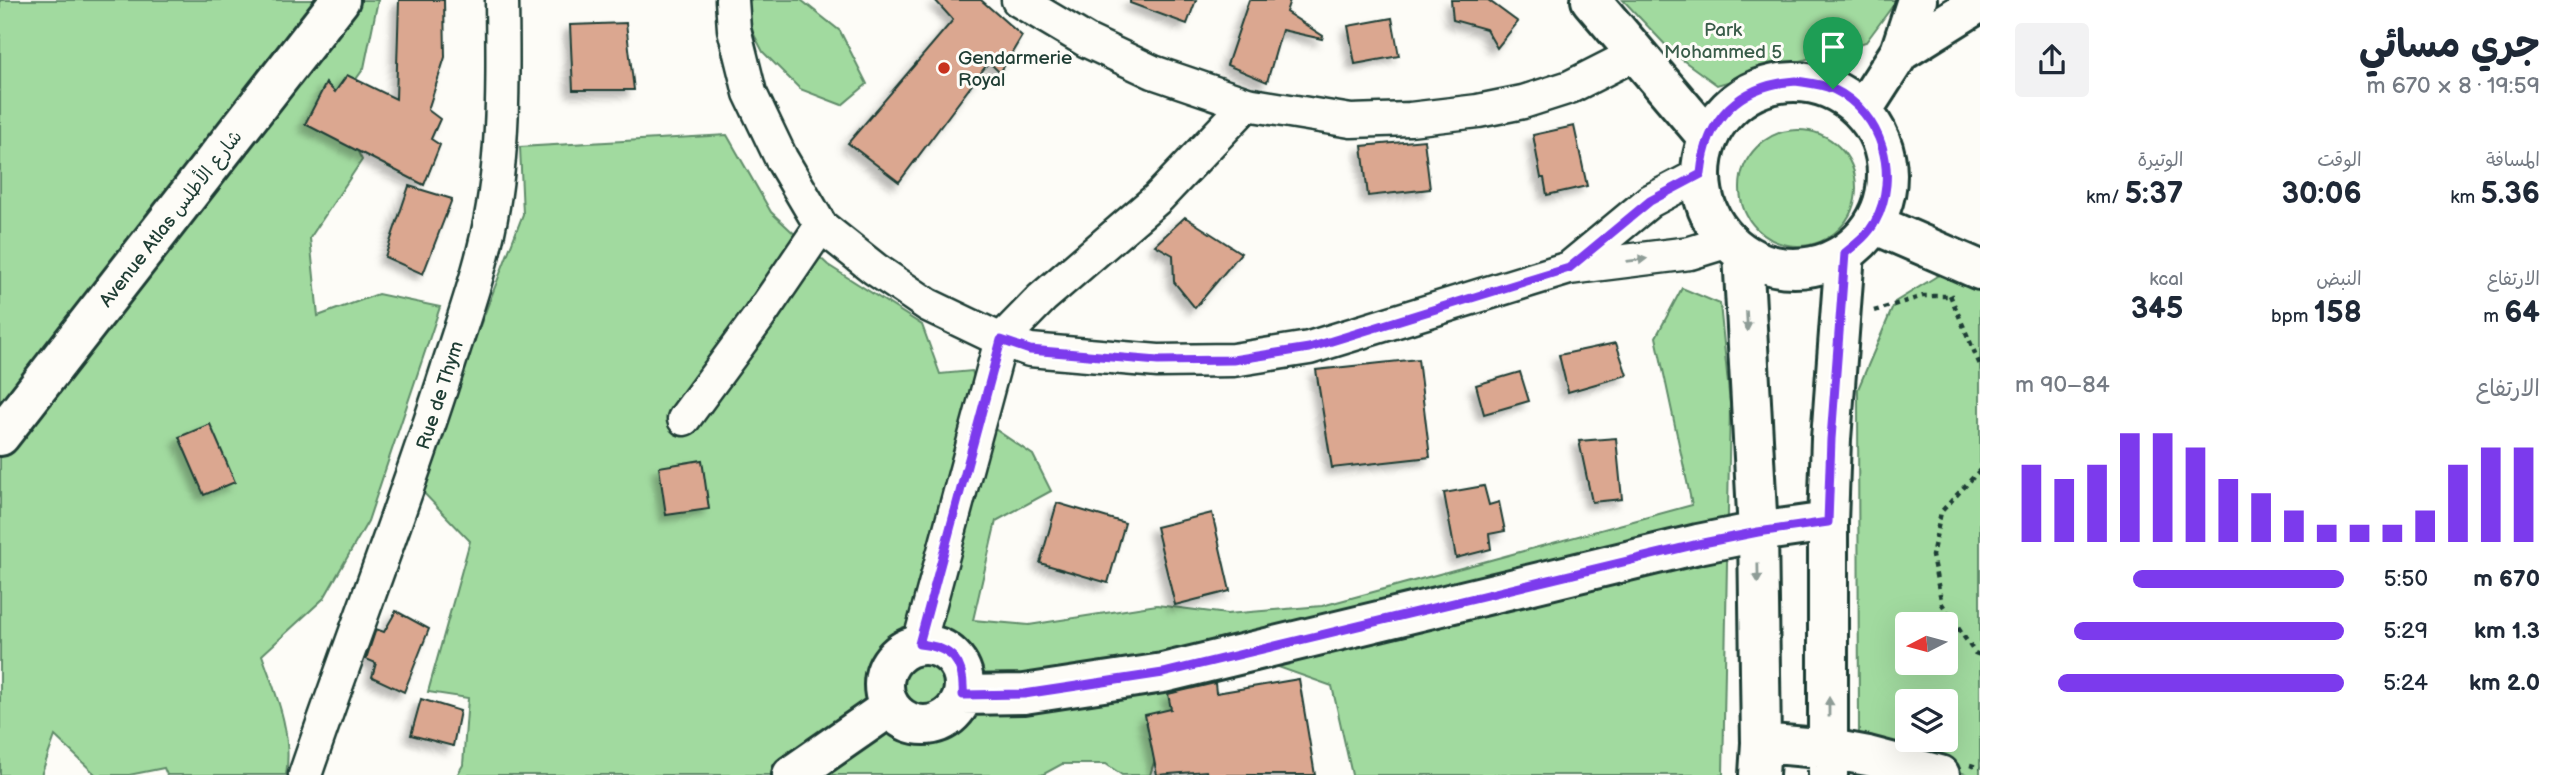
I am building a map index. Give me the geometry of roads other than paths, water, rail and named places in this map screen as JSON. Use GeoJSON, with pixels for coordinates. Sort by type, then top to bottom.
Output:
{"type":"FeatureCollection","features":[{"type":"Feature","properties":{"kind":"street","name":"Avenue Atlas شارع الأطلس"},"geometry":{"type":"LineString","coordinates":[[0,408],[321,0]]}},
{"type":"Feature","properties":{"kind":"street","name":"Avenue Atlas شارع الأطلس"},"geometry":{"type":"LineString","coordinates":[[0,436],[340,0]]}},
{"type":"Feature","properties":{"kind":"street","name":"Rue de Thym"},"geometry":{"type":"LineString","coordinates":[[305,775],[431,423],[481,262],[493,206],[497,169],[503,85],[502,0]]}},
{"type":"Feature","properties":{"kind":"street"},"geometry":{"type":"LineString","coordinates":[[732,0],[734,29],[750,93],[781,158],[821,226],[875,269],[928,305],[1001,340],[1030,350],[1158,361],[1233,360],[1309,348],[1569,268],[1736,247]]}},
{"type":"Feature","properties":{"kind":"street"},"geometry":{"type":"LineString","coordinates":[[1018,0],[1087,41],[1153,72],[1247,104],[1351,121],[1478,111],[1523,102],[1570,87],[1637,53]]}},
{"type":"Feature","properties":{"kind":"street"},"geometry":{"type":"LineString","coordinates":[[1591,0],[1637,53],[1705,156]]}},
{"type":"Feature","properties":{"kind":"street"},"geometry":{"type":"LineString","coordinates":[[1862,111],[1899,52],[1917,0]]}},
{"type":"Feature","properties":{"kind":"street"},"geometry":{"type":"LineString","coordinates":[[1899,52],[1980,2]]}},
{"type":"Feature","properties":{"kind":"street"},"geometry":{"type":"LineString","coordinates":[[1778,82],[1815,83],[1833,89],[1862,111],[1875,127],[1883,146],[1887,186],[1874,224],[1861,240],[1826,263],[1805,268],[1784,268],[1762,263],[1736,247],[1708,211],[1705,156],[1717,122],[1736,102],[1760,88],[1778,82]]}},
{"type":"Feature","properties":{"kind":"street"},"geometry":{"type":"LineString","coordinates":[[919,644],[1001,340],[1042,298],[1158,198],[1247,104]]}},
{"type":"Feature","properties":{"kind":"street"},"geometry":{"type":"LineString","coordinates":[[1569,268],[1705,156]]}},
{"type":"Feature","properties":{"kind":"street"},"geometry":{"type":"LineString","coordinates":[[1874,224],[1964,282]]}},
{"type":"Feature","properties":{"kind":"street"},"geometry":{"type":"LineString","coordinates":[[684,419],[759,317],[821,226]]}},
{"type":"Feature","properties":{"kind":"street"},"geometry":{"type":"LineString","coordinates":[[1736,247],[1758,532],[1760,759],[1829,762],[1868,755],[1953,770]]}},
{"type":"Feature","properties":{"kind":"street"},"geometry":{"type":"LineString","coordinates":[[1829,762],[1828,522],[1831,439],[1845,253]]}},
{"type":"Feature","properties":{"kind":"street"},"geometry":{"type":"LineString","coordinates":[[963,695],[1024,694],[1163,673],[1651,555],[1758,532],[1828,522]]}},
{"type":"Feature","properties":{"kind":"street"},"geometry":{"type":"LineString","coordinates":[[919,644],[935,645],[949,652],[959,664],[964,679],[963,695],[957,709],[945,720],[930,725],[915,724],[901,718],[890,707],[884,692],[884,675],[891,660],[904,649],[919,644]]}},
{"type":"Feature","properties":{"kind":"street"},"geometry":{"type":"LineString","coordinates":[[792,775],[890,707]]}},
{"type":"Feature","properties":{"kind":"place","name":"Gendarmerie Royal"},"geometry":{"type":"Point","coordinates":[944,68]}},
{"type":"Feature","properties":{"kind":"park label","name":"Park Mohammed 5"},"geometry":{"type":"Point","coordinates":[1723,40]}}]}
